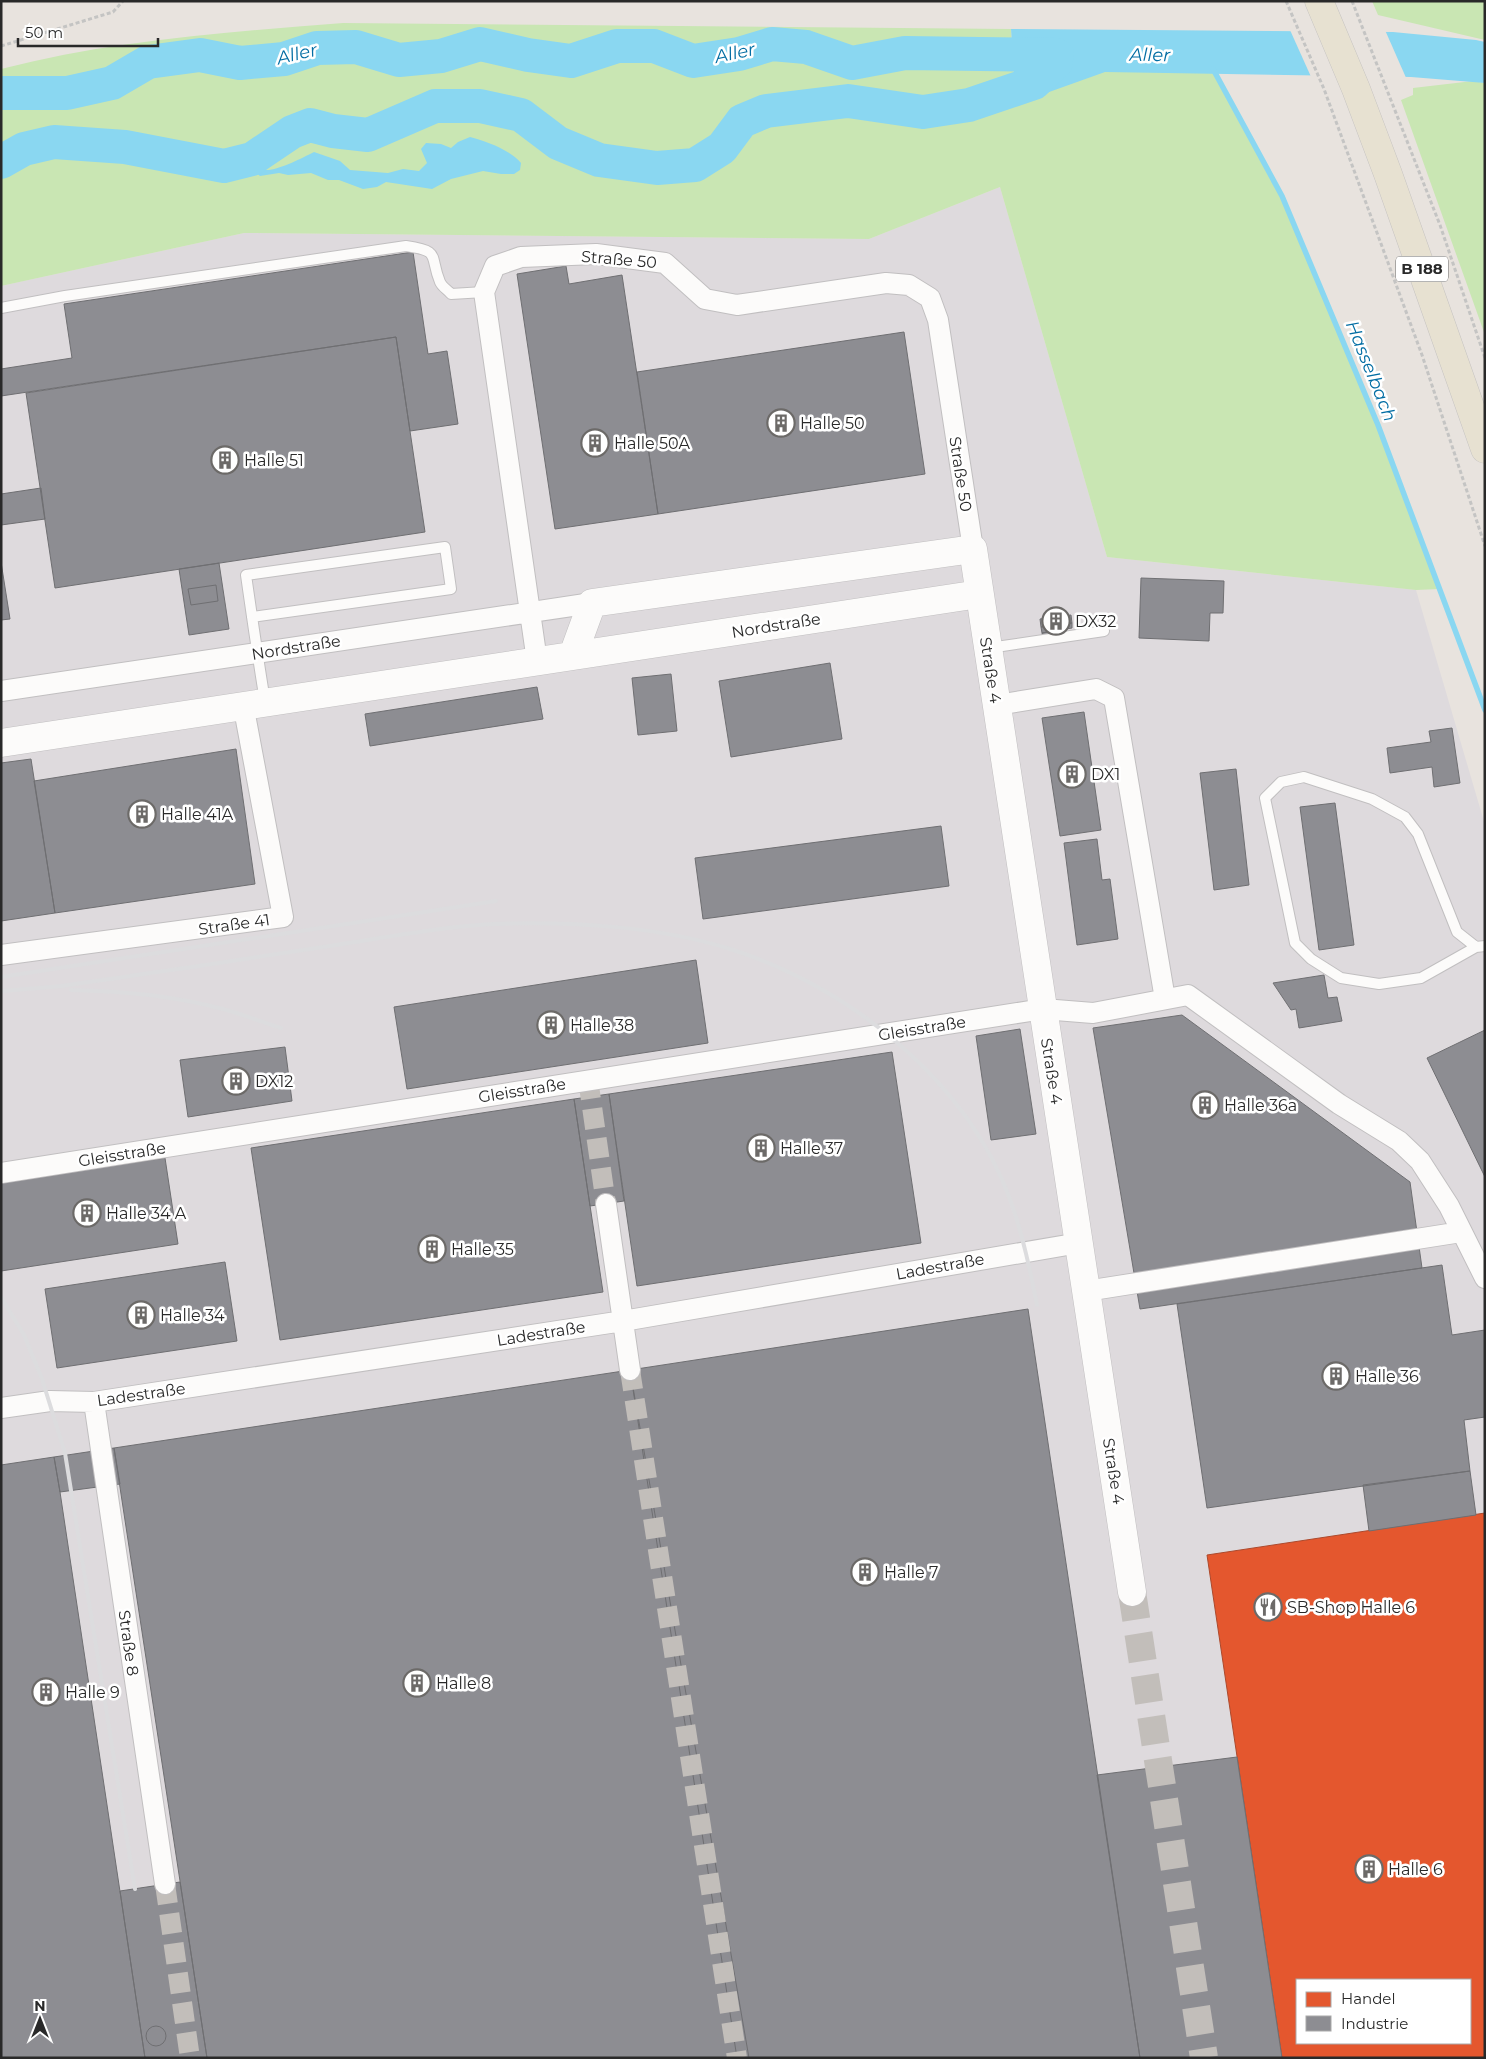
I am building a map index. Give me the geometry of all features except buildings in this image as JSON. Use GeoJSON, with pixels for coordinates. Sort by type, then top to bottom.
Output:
{"type":"FeatureCollection","features":[{"type":"Feature","properties":{"kind":"main road","name":"B 188"},"geometry":{"type":"LineString","coordinates":[[1322,8],[1356,89],[1388,174],[1485,449]]}},
{"type":"Feature","properties":{"kind":"street","name":"Straße 50"},"geometry":{"type":"LineString","coordinates":[[484,292],[495,266],[521,257],[596,254],[665,263],[705,299],[737,305],[886,283],[909,286],[930,298],[938,320],[973,549]]}},
{"type":"Feature","properties":{"kind":"street"},"geometry":{"type":"LineString","coordinates":[[484,292],[537,661]]}},
{"type":"Feature","properties":{"kind":"street","name":"Straße 4"},"geometry":{"type":"LineString","coordinates":[[973,549],[1132,1592]]}},
{"type":"Feature","properties":{"kind":"street","name":"Nordstraße"},"geometry":{"type":"LineString","coordinates":[[1,691],[530,612],[973,549]]}},
{"type":"Feature","properties":{"kind":"street","name":"Nordstraße"},"geometry":{"type":"LineString","coordinates":[[1,743],[980,594]]}},
{"type":"Feature","properties":{"kind":"street"},"geometry":{"type":"LineString","coordinates":[[573,655],[592,603]]}},
{"type":"Feature","properties":{"kind":"street"},"geometry":{"type":"LineString","coordinates":[[997,705],[1096,688],[1114,698],[1165,999]]}},
{"type":"Feature","properties":{"kind":"street","name":"Straße 41"},"geometry":{"type":"LineString","coordinates":[[1,955],[283,917],[254,703]]}},
{"type":"Feature","properties":{"kind":"street","name":"Gleisstraße"},"geometry":{"type":"LineString","coordinates":[[1,1174],[588,1079],[1043,1009],[1094,1013],[1188,995],[1339,1104],[1399,1141],[1420,1161],[1449,1206],[1485,1278]]}},
{"type":"Feature","properties":{"kind":"street"},"geometry":{"type":"LineString","coordinates":[[606,1204],[630,1370]]}},
{"type":"Feature","properties":{"kind":"street"},"geometry":{"type":"LineString","coordinates":[[1086,1291],[1461,1232]]}},
{"type":"Feature","properties":{"kind":"street","name":"Ladestraße"},"geometry":{"type":"LineString","coordinates":[[1,1408],[50,1401],[94,1402],[623,1321],[1079,1242]]}},
{"type":"Feature","properties":{"kind":"street","name":"Straße 8"},"geometry":{"type":"LineString","coordinates":[[94,1402],[165,1884]]}},
{"type":"Feature","properties":{"kind":"lane"},"geometry":{"type":"LineString","coordinates":[[1,308],[75,295],[406,246],[424,248],[433,256],[441,284],[452,294],[484,292]]}},
{"type":"Feature","properties":{"kind":"lane"},"geometry":{"type":"LineString","coordinates":[[252,617],[451,589],[445,547],[246,575],[257,653],[254,703]]}},
{"type":"Feature","properties":{"kind":"lane"},"geometry":{"type":"LineString","coordinates":[[988,648],[1104,631]]}},
{"type":"Feature","properties":{"kind":"lane"},"geometry":{"type":"LineString","coordinates":[[1304,777],[1372,799],[1404,817],[1418,834],[1457,932],[1481,946],[1421,978],[1379,984],[1341,978],[1311,959],[1295,943],[1265,798],[1281,782],[1304,777]]}},
{"type":"Feature","properties":{"kind":"path"},"geometry":{"type":"LineString","coordinates":[[1,46],[113,12],[123,1]]}},
{"type":"Feature","properties":{"kind":"path"},"geometry":{"type":"LineString","coordinates":[[1286,1],[1324,89],[1422,354],[1485,546]]}},
{"type":"Feature","properties":{"kind":"path"},"geometry":{"type":"LineString","coordinates":[[1352,1],[1440,224],[1485,358]]}},
{"type":"Feature","properties":{"kind":"shaded area"},"geometry":{"type":"Polygon","coordinates":[[[1000,187],[1107,557],[1416,590],[1485,825],[1485,2058],[1,2058],[1,286],[244,233],[869,239],[1000,187]]]}},
{"type":"Feature","properties":{"kind":"green space"},"geometry":{"type":"Polygon","coordinates":[[[1372,1],[1485,1],[1485,40],[1378,15],[1372,1]]]}},
{"type":"Feature","properties":{"kind":"green space"},"geometry":{"type":"Polygon","coordinates":[[[343,23],[1011,29],[1014,75],[1034,83],[1205,54],[1283,196],[1378,425],[1439,589],[1416,590],[1107,557],[1000,187],[869,239],[244,233],[1,286],[1,69],[86,51],[171,38],[343,23]]]}},
{"type":"Feature","properties":{"kind":"green space"},"geometry":{"type":"Polygon","coordinates":[[[1473,81],[1485,83],[1485,335],[1401,100],[1413,95],[1413,88],[1473,81]]]}},
{"type":"Feature","properties":{"kind":"water"},"geometry":{"type":"Polygon","coordinates":[[[1011,29],[1393,32],[1476,40],[1485,42],[1485,83],[1411,77],[1105,72],[1024,101],[1014,75],[1011,29]]]}},
{"type":"Feature","properties":{"kind":"water"},"geometry":{"type":"Polygon","coordinates":[[[470,137],[511,154],[521,163],[520,170],[514,174],[483,171],[451,179],[432,189],[386,182],[377,187],[363,189],[339,180],[328,180],[311,173],[288,175],[279,173],[260,176],[253,170],[252,159],[261,168],[268,170],[298,160],[314,152],[340,161],[350,170],[388,173],[403,169],[419,171],[427,163],[421,149],[426,143],[441,144],[451,148],[458,142],[470,137]]]}},
{"type":"Feature","properties":{"kind":"pier"},"geometry":{"type":"Polygon","coordinates":[[[1290,30],[1385,30],[1407,80],[1312,79],[1290,30]]]}},
{"type":"Feature","properties":{"kind":"waterway","name":"Aller"},"geometry":{"type":"LineString","coordinates":[[1,93],[67,93],[112,83],[148,62],[200,55],[240,63],[284,59],[317,48],[356,47],[399,60],[441,56],[480,44],[528,55],[571,61],[617,46],[654,46],[693,61],[739,54],[772,44],[806,47],[852,63],[905,53],[1057,55]]}},
{"type":"Feature","properties":{"kind":"waterway"},"geometry":{"type":"LineString","coordinates":[[1,162],[24,149],[54,142],[125,147],[224,166],[252,159],[292,132],[310,125],[333,131],[368,135],[435,106],[480,106],[521,115],[558,143],[599,160],[657,168],[695,165],[722,148],[742,121],[766,111],[848,101],[923,112],[969,105],[1034,83],[1056,62]]}},
{"type":"Feature","properties":{"kind":"waterway","name":"Hasselbach"},"geometry":{"type":"LineString","coordinates":[[1213,69],[1282,196],[1378,425],[1485,710]]}},
{"type":"Feature","properties":{"kind":"tunnel"},"geometry":{"type":"LineString","coordinates":[[588,1079],[606,1204]]}},
{"type":"Feature","properties":{"kind":"tunnel"},"geometry":{"type":"LineString","coordinates":[[630,1370],[737,2058]]}},
{"type":"Feature","properties":{"kind":"tunnel"},"geometry":{"type":"LineString","coordinates":[[1132,1592],[1204,2058]]}},
{"type":"Feature","properties":{"kind":"tunnel"},"geometry":{"type":"LineString","coordinates":[[165,1884],[190,2058]]}},
{"type":"Feature","properties":{"kind":"railway"},"geometry":{"type":"LineString","coordinates":[[1,977],[496,901]]}},
{"type":"Feature","properties":{"kind":"railway"},"geometry":{"type":"LineString","coordinates":[[3,991],[62,986],[454,927],[493,924],[581,924],[641,930],[727,948],[772,965],[816,986],[859,1013],[898,1044],[934,1078],[966,1116],[991,1158],[1011,1202],[1026,1253],[1037,1305]]}},
{"type":"Feature","properties":{"kind":"railway"},"geometry":{"type":"LineString","coordinates":[[71,990],[108,991],[180,999],[223,1009],[281,1028]]}},
{"type":"Feature","properties":{"kind":"railway"},"geometry":{"type":"LineString","coordinates":[[1,1297],[24,1335],[42,1379],[65,1453],[135,1889]]}},
{"type":"Feature","properties":{"kind":"place","name":"Halle 50"},"geometry":{"type":"Point","coordinates":[781,423]}},
{"type":"Feature","properties":{"kind":"place","name":"Halle 50A"},"geometry":{"type":"Point","coordinates":[595,443]}},
{"type":"Feature","properties":{"kind":"place","name":"Halle 51"},"geometry":{"type":"Point","coordinates":[225,460]}},
{"type":"Feature","properties":{"kind":"place","name":"DX32"},"geometry":{"type":"Point","coordinates":[1056,621]}},
{"type":"Feature","properties":{"kind":"place","name":"DX1"},"geometry":{"type":"Point","coordinates":[1072,774]}},
{"type":"Feature","properties":{"kind":"place","name":"Halle 41A"},"geometry":{"type":"Point","coordinates":[142,814]}},
{"type":"Feature","properties":{"kind":"place","name":"Halle 38"},"geometry":{"type":"Point","coordinates":[551,1025]}},
{"type":"Feature","properties":{"kind":"place","name":"DX12"},"geometry":{"type":"Point","coordinates":[236,1081]}},
{"type":"Feature","properties":{"kind":"place","name":"Halle 36a"},"geometry":{"type":"Point","coordinates":[1205,1105]}},
{"type":"Feature","properties":{"kind":"place","name":"Halle 37"},"geometry":{"type":"Point","coordinates":[761,1148]}},
{"type":"Feature","properties":{"kind":"place","name":"Halle 34 A"},"geometry":{"type":"Point","coordinates":[87,1213]}},
{"type":"Feature","properties":{"kind":"place","name":"Halle 35"},"geometry":{"type":"Point","coordinates":[432,1249]}},
{"type":"Feature","properties":{"kind":"place","name":"Halle 34"},"geometry":{"type":"Point","coordinates":[141,1315]}},
{"type":"Feature","properties":{"kind":"place","name":"Halle 36"},"geometry":{"type":"Point","coordinates":[1336,1376]}},
{"type":"Feature","properties":{"kind":"place","name":"Halle 7"},"geometry":{"type":"Point","coordinates":[865,1572]}},
{"type":"Feature","properties":{"kind":"place","name":"SB-Shop Halle 6"},"geometry":{"type":"Point","coordinates":[1268,1607]}},
{"type":"Feature","properties":{"kind":"place","name":"Halle 8"},"geometry":{"type":"Point","coordinates":[417,1683]}},
{"type":"Feature","properties":{"kind":"place","name":"Halle 9"},"geometry":{"type":"Point","coordinates":[46,1692]}},
{"type":"Feature","properties":{"kind":"place","name":"Halle 6"},"geometry":{"type":"Point","coordinates":[1369,1869]}}]}
